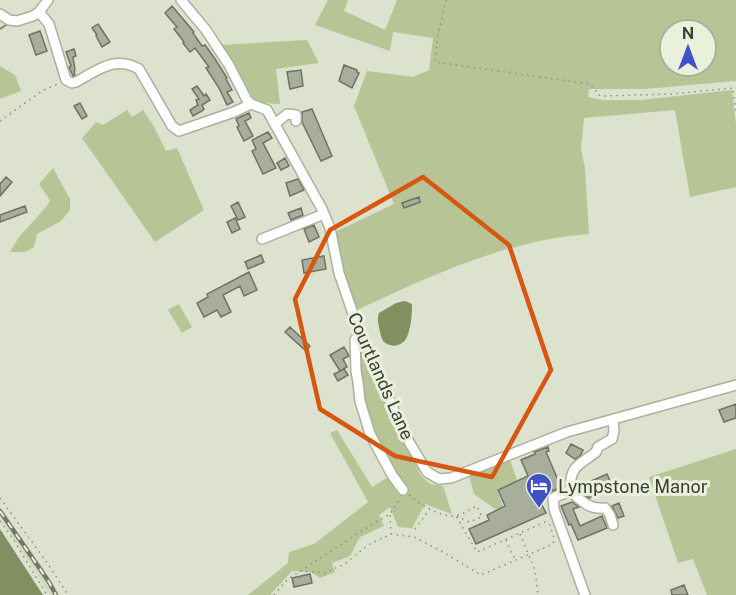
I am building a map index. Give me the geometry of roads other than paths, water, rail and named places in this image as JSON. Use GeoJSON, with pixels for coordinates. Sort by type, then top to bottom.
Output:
{"type":"FeatureCollection","features":[{"type":"Feature","properties":{"kind":"street"},"geometry":{"type":"LineString","coordinates":[[0,14],[13,21],[26,18],[39,12],[48,0]]}},
{"type":"Feature","properties":{"kind":"street","name":"Courtlands Lane"},"geometry":{"type":"LineString","coordinates":[[181,0],[206,30],[229,65],[247,100],[267,110],[324,214],[330,228],[339,273],[357,337],[405,435],[427,472],[440,478],[451,478],[567,432],[736,385]]}},
{"type":"Feature","properties":{"kind":"street"},"geometry":{"type":"LineString","coordinates":[[39,12],[49,24],[66,80],[76,82],[110,64],[130,64],[139,69],[172,126],[179,131],[251,104]]}},
{"type":"Feature","properties":{"kind":"street"},"geometry":{"type":"LineString","coordinates":[[276,124],[287,114],[296,115],[296,122]]}},
{"type":"Feature","properties":{"kind":"street"},"geometry":{"type":"LineString","coordinates":[[262,239],[324,214]]}},
{"type":"Feature","properties":{"kind":"street"},"geometry":{"type":"LineString","coordinates":[[357,337],[356,371],[360,401],[370,434],[392,475],[403,490]]}},
{"type":"Feature","properties":{"kind":"street"},"geometry":{"type":"LineString","coordinates":[[570,491],[573,472],[581,462],[596,452],[598,447],[612,439],[615,431],[613,419]]}},
{"type":"Feature","properties":{"kind":"street"},"geometry":{"type":"LineString","coordinates":[[570,491],[588,506],[597,509],[605,508],[613,525]]}},
{"type":"Feature","properties":{"kind":"street"},"geometry":{"type":"LineString","coordinates":[[570,491],[553,498],[554,509],[585,595]]}},
{"type":"Feature","properties":{"kind":"waterway"},"geometry":{"type":"LineString","coordinates":[[0,29],[14,24]]}},
{"type":"Feature","properties":{"kind":"railway"},"geometry":{"type":"LineString","coordinates":[[0,511],[56,595]]}},
{"type":"Feature","properties":{"kind":"place","name":"Lympstone Manor"},"geometry":{"type":"Point","coordinates":[539,509]}}]}
